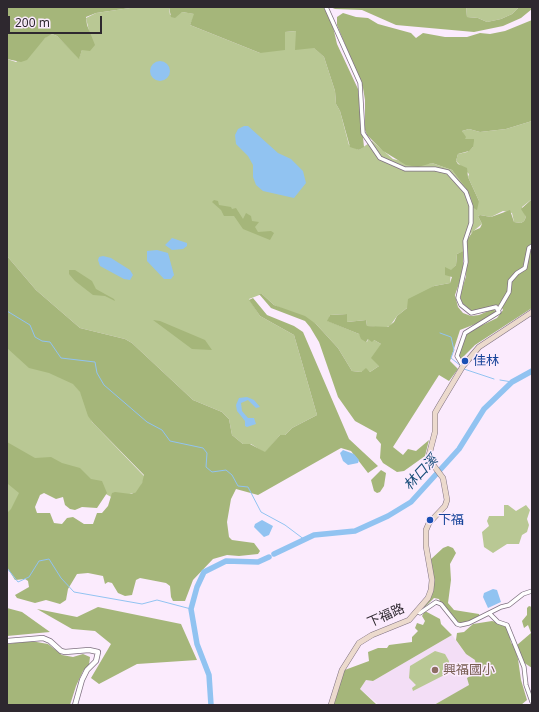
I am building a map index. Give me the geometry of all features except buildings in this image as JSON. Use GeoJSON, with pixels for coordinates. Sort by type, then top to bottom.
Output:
{"type":"FeatureCollection","features":[{"type":"Feature","properties":{"kind":"main road"},"geometry":{"type":"LineString","coordinates":[[463,366],[479,347],[532,312]]}},
{"type":"Feature","properties":{"kind":"main road","name":"下福路"},"geometry":{"type":"LineString","coordinates":[[331,705],[342,670],[358,643],[405,622],[415,615],[428,598],[432,580],[426,546],[426,530],[429,524],[445,506],[447,494],[443,478],[433,464],[429,455],[435,432],[435,413],[463,366]]}},
{"type":"Feature","properties":{"kind":"street"},"geometry":{"type":"LineString","coordinates":[[326,7],[360,83],[363,133],[380,158],[405,169],[435,169],[448,172],[466,192],[471,206],[471,223],[465,241],[466,262],[458,298],[461,305],[471,313],[496,308],[499,309]]}},
{"type":"Feature","properties":{"kind":"street"},"geometry":{"type":"LineString","coordinates":[[463,366],[457,356],[465,333],[497,314],[509,292],[510,281],[517,273],[525,268],[529,248],[532,246]]}},
{"type":"Feature","properties":{"kind":"street"},"geometry":{"type":"LineString","coordinates":[[417,611],[420,613],[436,602],[441,604],[457,624],[460,625],[469,623],[501,607],[509,605],[523,594],[532,591]]}},
{"type":"Feature","properties":{"kind":"street"},"geometry":{"type":"LineString","coordinates":[[489,613],[498,622],[507,625],[524,667],[526,684],[532,702]]}},
{"type":"Feature","properties":{"kind":"street"},"geometry":{"type":"LineString","coordinates":[[7,641],[43,638],[50,641],[61,651],[89,650],[98,652],[96,661],[87,670],[82,680],[75,705]]}},
{"type":"Feature","properties":{"kind":"shaded area","name":"興福國小"},"geometry":{"type":"Polygon","coordinates":[[[452,635],[466,654],[477,663],[477,672],[470,685],[434,705],[379,705],[360,689],[366,680],[373,681],[452,635]]]}},
{"type":"Feature","properties":{"kind":"green space"},"geometry":{"type":"Polygon","coordinates":[[[7,7],[137,7],[96,13],[86,17],[87,25],[95,45],[90,51],[82,50],[79,59],[57,36],[52,34],[45,38],[27,60],[21,62],[7,59],[7,7]]]}},
{"type":"Feature","properties":{"kind":"green space"},"geometry":{"type":"Polygon","coordinates":[[[137,7],[169,7],[170,15],[182,12],[195,14],[190,25],[260,53],[285,32],[296,31],[324,57],[335,91],[336,104],[340,111],[349,145],[359,150],[372,141],[393,159],[419,165],[432,163],[452,170],[465,186],[471,198],[472,207],[479,201],[468,177],[469,174],[456,161],[458,154],[467,152],[473,147],[473,139],[465,139],[462,131],[469,129],[480,132],[506,129],[532,121],[532,199],[522,207],[526,217],[524,221],[521,223],[514,222],[512,213],[503,211],[491,217],[478,216],[482,224],[470,234],[467,240],[466,250],[457,254],[456,265],[451,271],[450,283],[434,286],[397,316],[390,326],[384,328],[367,326],[366,320],[347,322],[347,314],[330,315],[328,321],[359,334],[367,342],[368,339],[374,340],[381,344],[379,366],[370,372],[366,369],[361,372],[352,371],[338,348],[316,324],[274,305],[262,294],[249,299],[260,316],[294,335],[317,415],[292,428],[285,435],[280,435],[265,453],[251,444],[243,444],[232,435],[229,419],[222,412],[193,400],[132,343],[125,339],[80,328],[36,290],[7,256],[7,59],[16,62],[47,36],[52,34],[57,36],[79,58],[89,31],[86,18],[96,13],[137,7]]]}},
{"type":"Feature","properties":{"kind":"green space"},"geometry":{"type":"Polygon","coordinates":[[[169,7],[326,7],[330,14],[337,44],[358,89],[364,147],[359,150],[350,147],[340,111],[336,104],[335,91],[324,57],[314,48],[295,50],[296,31],[285,32],[285,50],[260,53],[190,25],[194,14],[182,12],[175,18],[171,17],[169,7]]]}},
{"type":"Feature","properties":{"kind":"green space"},"geometry":{"type":"Polygon","coordinates":[[[330,7],[466,7],[467,17],[478,18],[487,22],[501,19],[512,14],[519,7],[532,7],[532,9],[521,18],[503,26],[474,32],[396,25],[362,10],[335,9],[330,7]]]}},
{"type":"Feature","properties":{"kind":"green space"},"geometry":{"type":"Polygon","coordinates":[[[466,7],[519,7],[512,14],[501,19],[487,22],[478,18],[467,17],[466,7]]]}},
{"type":"Feature","properties":{"kind":"green space"},"geometry":{"type":"Polygon","coordinates":[[[343,13],[356,17],[368,18],[378,24],[411,33],[416,38],[423,33],[445,37],[467,37],[480,33],[490,34],[505,31],[532,20],[532,121],[506,129],[480,132],[469,129],[462,131],[466,137],[465,139],[474,139],[473,147],[469,151],[458,154],[456,161],[458,164],[467,168],[468,177],[479,201],[477,210],[472,207],[471,198],[465,187],[452,170],[432,163],[418,167],[406,165],[383,151],[367,135],[365,130],[365,100],[363,88],[337,25],[337,17],[343,13]]]}},
{"type":"Feature","properties":{"kind":"green space"},"geometry":{"type":"Polygon","coordinates":[[[532,199],[532,308],[475,345],[461,359],[457,353],[466,333],[497,318],[503,310],[501,306],[497,305],[472,311],[462,303],[460,296],[466,276],[467,240],[473,231],[480,228],[482,224],[478,216],[480,215],[491,217],[510,210],[514,222],[521,223],[526,217],[521,209],[532,199]]]}},
{"type":"Feature","properties":{"kind":"green space"},"geometry":{"type":"Polygon","coordinates":[[[214,200],[218,201],[219,205],[231,207],[232,209],[236,208],[243,219],[246,213],[251,216],[252,221],[259,222],[255,227],[258,232],[271,231],[274,233],[270,240],[243,229],[234,216],[224,216],[221,210],[212,202],[214,200]]]}},
{"type":"Feature","properties":{"kind":"green space"},"geometry":{"type":"Polygon","coordinates":[[[463,251],[463,272],[455,295],[458,307],[463,313],[471,316],[479,315],[493,309],[497,312],[491,318],[460,330],[450,361],[458,369],[449,381],[439,375],[393,447],[403,455],[408,449],[416,451],[429,440],[425,456],[404,471],[397,472],[383,463],[380,458],[381,444],[376,438],[377,433],[355,421],[338,397],[319,342],[310,327],[305,321],[271,308],[259,294],[262,294],[274,305],[305,316],[316,324],[338,348],[352,371],[361,372],[366,368],[370,372],[379,366],[371,358],[381,344],[374,340],[372,342],[368,339],[366,342],[361,339],[359,334],[327,321],[330,315],[347,314],[347,322],[366,320],[367,326],[388,327],[394,322],[397,316],[407,308],[408,299],[434,286],[450,283],[452,277],[445,275],[445,267],[451,270],[456,265],[457,254],[463,251]]]}},
{"type":"Feature","properties":{"kind":"green space"},"geometry":{"type":"Polygon","coordinates":[[[7,256],[36,290],[80,328],[125,339],[132,343],[193,400],[222,412],[229,419],[232,435],[243,444],[250,444],[265,452],[280,435],[285,435],[292,428],[317,415],[294,335],[260,316],[249,300],[253,298],[267,315],[294,326],[303,332],[349,439],[378,466],[368,473],[351,451],[341,448],[258,495],[236,489],[231,499],[227,522],[229,537],[232,540],[254,543],[260,551],[258,554],[239,556],[227,555],[213,559],[193,580],[185,601],[173,601],[170,586],[166,583],[140,578],[136,580],[132,595],[125,596],[118,593],[112,583],[108,582],[105,584],[103,576],[88,573],[77,574],[68,589],[66,600],[60,604],[46,600],[35,603],[17,598],[15,595],[29,587],[28,581],[25,579],[15,580],[7,567],[7,513],[11,509],[19,493],[8,484],[7,442],[35,458],[51,457],[62,463],[80,468],[91,479],[102,481],[107,493],[97,508],[82,507],[75,510],[70,509],[65,505],[63,497],[56,499],[44,493],[40,495],[35,507],[37,513],[50,513],[54,523],[62,524],[67,518],[73,517],[84,524],[93,524],[97,513],[102,513],[108,506],[112,493],[131,494],[136,492],[142,483],[144,475],[93,423],[88,416],[80,392],[73,384],[49,373],[29,368],[7,348],[7,256]]]}},
{"type":"Feature","properties":{"kind":"green space"},"geometry":{"type":"Polygon","coordinates":[[[69,270],[75,270],[92,281],[96,289],[115,301],[105,296],[93,295],[75,281],[69,274],[69,270]]]}},
{"type":"Feature","properties":{"kind":"green space"},"geometry":{"type":"Polygon","coordinates":[[[153,320],[160,321],[205,340],[212,350],[192,349],[153,320]]]}},
{"type":"Feature","properties":{"kind":"green space"},"geometry":{"type":"Polygon","coordinates":[[[7,342],[73,382],[85,398],[92,422],[145,477],[138,492],[113,498],[77,478],[24,494],[7,516],[7,342]]]}},
{"type":"Feature","properties":{"kind":"green space"},"geometry":{"type":"Polygon","coordinates":[[[381,470],[386,473],[384,486],[380,492],[377,493],[374,491],[371,480],[381,470]]]}},
{"type":"Feature","properties":{"kind":"green space"},"geometry":{"type":"Polygon","coordinates":[[[504,505],[508,505],[516,511],[526,505],[530,510],[527,519],[529,525],[527,532],[522,535],[519,544],[507,544],[493,553],[484,547],[482,532],[489,526],[487,521],[489,516],[504,516],[504,505]]]}},
{"type":"Feature","properties":{"kind":"green space"},"geometry":{"type":"Polygon","coordinates":[[[448,546],[453,548],[456,553],[450,564],[451,580],[448,603],[454,610],[479,614],[480,618],[461,626],[443,609],[439,599],[434,598],[425,607],[423,606],[431,593],[430,560],[443,548],[448,546]]]}},
{"type":"Feature","properties":{"kind":"green space"},"geometry":{"type":"Polygon","coordinates":[[[529,606],[532,607],[532,668],[523,662],[517,645],[531,633],[528,625],[524,628],[522,621],[527,615],[527,608],[529,606]]]}},
{"type":"Feature","properties":{"kind":"green space"},"geometry":{"type":"Polygon","coordinates":[[[98,607],[181,624],[197,660],[137,664],[99,684],[91,678],[111,644],[95,631],[72,629],[37,609],[77,617],[98,607]]]}},
{"type":"Feature","properties":{"kind":"green space"},"geometry":{"type":"Polygon","coordinates":[[[7,608],[22,612],[50,632],[7,636],[7,608]]]}},
{"type":"Feature","properties":{"kind":"green space"},"geometry":{"type":"Polygon","coordinates":[[[425,611],[440,619],[441,624],[452,635],[373,681],[366,680],[360,689],[377,705],[330,705],[342,671],[369,661],[368,652],[378,648],[387,648],[389,645],[412,642],[412,637],[418,631],[415,628],[417,623],[423,625],[425,621],[422,616],[425,611]]]}},
{"type":"Feature","properties":{"kind":"green space"},"geometry":{"type":"Polygon","coordinates":[[[492,621],[504,624],[509,631],[511,643],[514,645],[518,659],[521,680],[527,700],[521,705],[434,705],[469,685],[467,678],[477,672],[475,660],[466,654],[456,640],[457,633],[464,632],[473,624],[492,621]]]}},
{"type":"Feature","properties":{"kind":"green space"},"geometry":{"type":"Polygon","coordinates":[[[31,641],[48,644],[62,655],[73,657],[83,654],[90,657],[89,665],[83,671],[70,705],[7,705],[7,644],[31,641]]]}},
{"type":"Feature","properties":{"kind":"green space"},"geometry":{"type":"Polygon","coordinates":[[[435,651],[445,654],[449,661],[449,668],[458,664],[460,667],[413,691],[412,688],[416,685],[409,678],[410,666],[435,651]]]}},
{"type":"Feature","properties":{"kind":"water"},"geometry":{"type":"Polygon","coordinates":[[[160,61],[167,64],[170,71],[167,78],[160,81],[153,78],[150,71],[153,64],[160,61]]]}},
{"type":"Feature","properties":{"kind":"water"},"geometry":{"type":"Polygon","coordinates":[[[248,126],[278,153],[291,159],[303,171],[306,183],[294,198],[263,191],[256,185],[253,177],[253,165],[248,156],[236,144],[235,135],[238,129],[248,126]]]}},
{"type":"Feature","properties":{"kind":"water"},"geometry":{"type":"Polygon","coordinates":[[[172,238],[187,243],[187,246],[183,249],[172,250],[165,245],[172,238]]]}},
{"type":"Feature","properties":{"kind":"water"},"geometry":{"type":"Polygon","coordinates":[[[157,250],[168,253],[174,275],[171,279],[164,279],[147,261],[147,251],[157,250]]]}},
{"type":"Feature","properties":{"kind":"water"},"geometry":{"type":"Polygon","coordinates":[[[103,256],[111,258],[130,270],[133,275],[130,280],[124,279],[100,266],[98,260],[99,257],[103,256]]]}},
{"type":"Feature","properties":{"kind":"water"},"geometry":{"type":"Polygon","coordinates":[[[247,397],[254,400],[260,407],[256,408],[248,400],[241,403],[242,411],[248,418],[254,418],[256,424],[247,427],[245,426],[245,421],[237,411],[236,405],[239,398],[247,397]]]}},
{"type":"Feature","properties":{"kind":"water"},"geometry":{"type":"Polygon","coordinates":[[[343,450],[354,454],[359,460],[358,463],[348,465],[343,461],[340,453],[343,450]]]}},
{"type":"Feature","properties":{"kind":"water"},"geometry":{"type":"Polygon","coordinates":[[[262,520],[273,526],[269,535],[264,537],[254,527],[255,524],[262,520]]]}},
{"type":"Feature","properties":{"kind":"water"},"geometry":{"type":"Polygon","coordinates":[[[493,589],[497,590],[501,602],[488,608],[483,597],[484,593],[493,589]]]}},
{"type":"Feature","properties":{"kind":"waterway"},"geometry":{"type":"LineString","coordinates":[[7,311],[30,325],[35,337],[42,341],[50,342],[61,358],[95,362],[97,373],[104,385],[147,422],[162,430],[170,441],[203,448],[207,453],[206,467],[212,472],[226,470],[232,475],[238,486],[248,487],[261,512],[285,525],[305,540]]}},
{"type":"Feature","properties":{"kind":"waterway"},"geometry":{"type":"LineString","coordinates":[[440,333],[451,337],[454,350],[451,358],[461,366]]}},
{"type":"Feature","properties":{"kind":"waterway"},"geometry":{"type":"LineString","coordinates":[[464,369],[494,379]]}},
{"type":"Feature","properties":{"kind":"waterway","name":"林口溪"},"geometry":{"type":"LineString","coordinates":[[274,554],[314,535],[355,531],[388,516],[411,502],[459,449],[484,409],[512,382],[532,371]]}},
{"type":"Feature","properties":{"kind":"waterway"},"geometry":{"type":"LineString","coordinates":[[500,380],[512,382]]}},
{"type":"Feature","properties":{"kind":"waterway","name":"林口溪"},"geometry":{"type":"LineString","coordinates":[[211,705],[209,675],[197,644],[191,609],[197,587],[204,572],[226,561],[258,562],[269,557]]}},
{"type":"Feature","properties":{"kind":"waterway"},"geometry":{"type":"LineString","coordinates":[[7,568],[18,582],[29,577],[39,561],[49,559],[61,578],[74,592],[142,604],[157,600],[191,609]]}},
{"type":"Feature","properties":{"kind":"place","name":"佳林"},"geometry":{"type":"Point","coordinates":[465,361]}},
{"type":"Feature","properties":{"kind":"place","name":"下福"},"geometry":{"type":"Point","coordinates":[430,520]}},
{"type":"Feature","properties":{"kind":"place","name":"興福國小"},"geometry":{"type":"Point","coordinates":[435,670]}}]}
